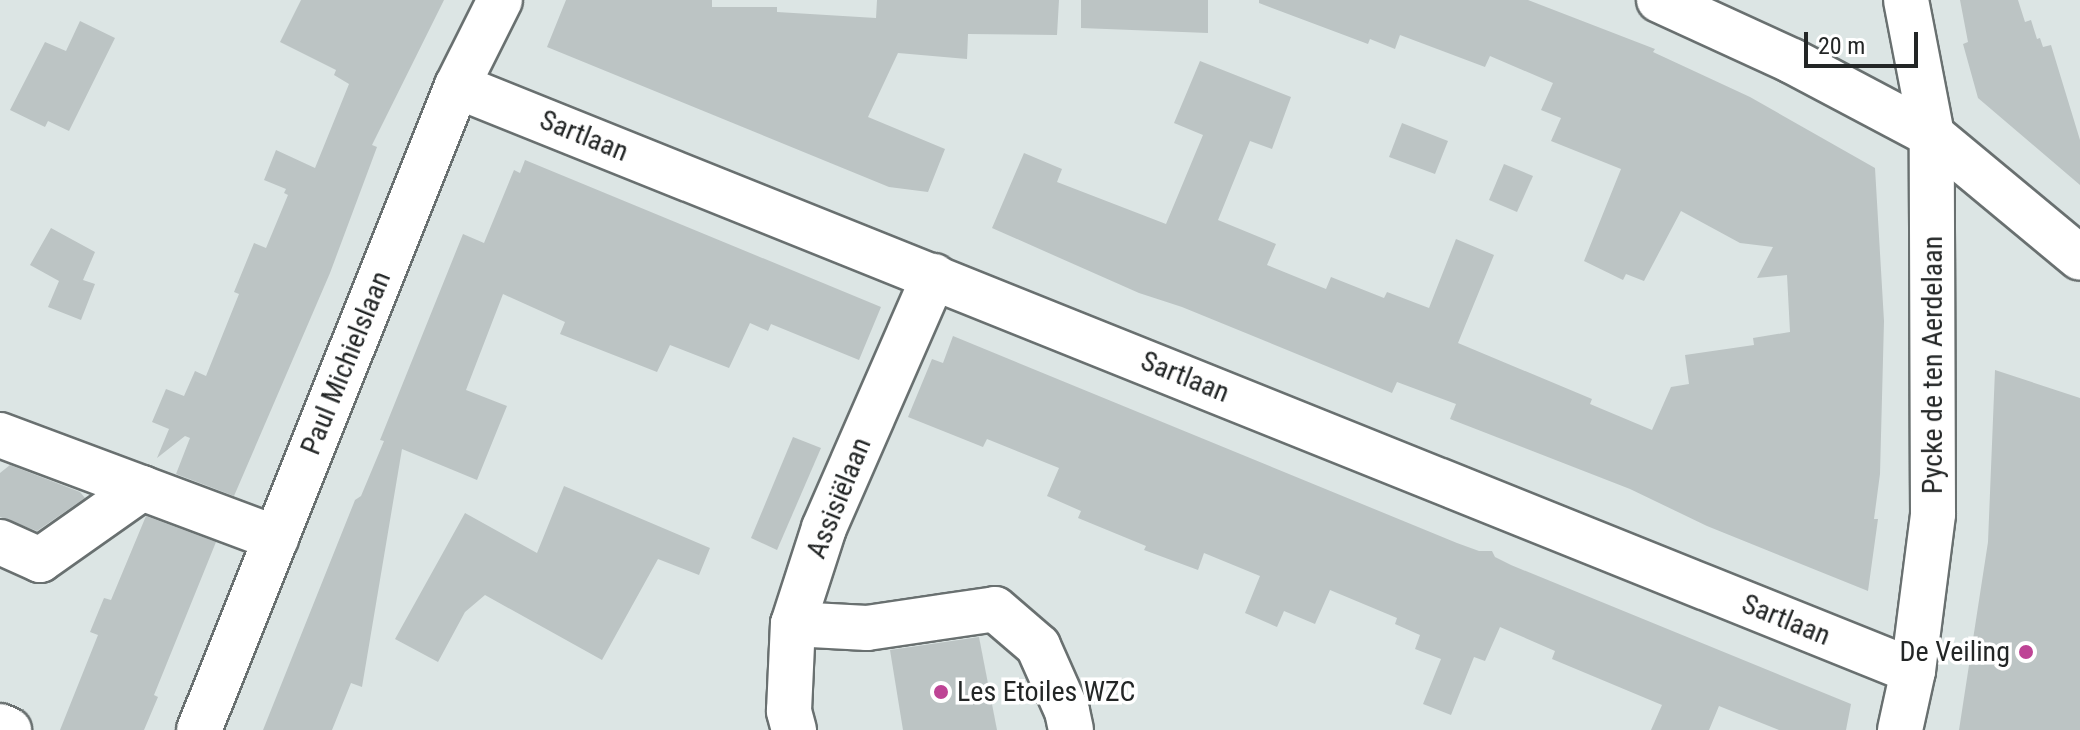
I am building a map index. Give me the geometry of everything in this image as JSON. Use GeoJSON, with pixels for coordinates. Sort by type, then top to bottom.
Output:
{"type":"FeatureCollection","features":[{"type":"Feature","properties":{"kind":"street","name":"Paul Michielslaan"},"geometry":{"type":"LineString","coordinates":[[199,730],[457,86],[500,0]]}},
{"type":"Feature","properties":{"kind":"street"},"geometry":{"type":"LineString","coordinates":[[1659,0],[1792,61],[1932,135],[2080,258]]}},
{"type":"Feature","properties":{"kind":"street","name":"Pycke de ten Aerdelaan"},"geometry":{"type":"LineString","coordinates":[[1900,730],[1913,671],[1933,514],[1932,135],[1906,0]]}},
{"type":"Feature","properties":{"kind":"street","name":"Sartlaan"},"geometry":{"type":"LineString","coordinates":[[457,86],[1913,671]]}},
{"type":"Feature","properties":{"kind":"street","name":"Assisiëlaan"},"geometry":{"type":"LineString","coordinates":[[794,730],[789,711],[793,624],[824,528],[934,276]]}},
{"type":"Feature","properties":{"kind":"street"},"geometry":{"type":"LineString","coordinates":[[0,435],[276,538]]}},
{"type":"Feature","properties":{"kind":"street"},"geometry":{"type":"LineString","coordinates":[[0,542],[40,560],[142,488]]}},
{"type":"Feature","properties":{"kind":"street"},"geometry":{"type":"LineString","coordinates":[[793,624],[867,628],[995,609],[1038,646],[1067,711],[1071,730]]}},
{"type":"Feature","properties":{"kind":"street"},"geometry":{"type":"LineString","coordinates":[[0,726],[9,730]]}},
{"type":"Feature","properties":{"kind":"building"},"geometry":{"type":"Polygon","coordinates":[[[301,0],[444,0],[372,145],[377,147],[330,273],[234,496],[176,474],[190,438],[185,436],[157,458],[169,429],[152,422],[166,389],[184,396],[195,371],[206,376],[239,294],[234,292],[254,243],[266,248],[288,195],[284,193],[286,189],[264,180],[276,150],[315,168],[349,84],[334,75],[336,70],[280,42],[301,0]]]}},
{"type":"Feature","properties":{"kind":"building"},"geometry":{"type":"Polygon","coordinates":[[[566,0],[712,0],[712,7],[777,7],[777,12],[876,18],[877,0],[1059,0],[1057,35],[968,34],[967,59],[898,53],[868,117],[945,149],[928,192],[889,187],[547,47],[566,0]]]}},
{"type":"Feature","properties":{"kind":"building"},"geometry":{"type":"Polygon","coordinates":[[[1081,0],[1208,0],[1208,33],[1081,28],[1081,0]]]}},
{"type":"Feature","properties":{"kind":"building"},"geometry":{"type":"Polygon","coordinates":[[[1259,0],[1528,0],[1655,49],[1653,52],[1750,97],[1875,168],[1884,321],[1880,474],[1874,519],[1878,519],[1868,591],[1707,526],[1630,489],[1450,419],[1456,404],[1397,382],[1392,393],[1182,307],[1139,293],[992,228],[1024,153],[1062,169],[1057,182],[1166,224],[1203,135],[1174,123],[1200,61],[1291,97],[1272,149],[1250,141],[1218,220],[1276,244],[1267,265],[1326,289],[1331,277],[1384,298],[1387,292],[1429,308],[1456,239],[1494,255],[1458,343],[1592,399],[1590,404],[1652,430],[1671,387],[1689,384],[1685,355],[1754,345],[1753,338],[1790,332],[1787,275],[1757,278],[1773,247],[1740,243],[1681,211],[1644,281],[1626,274],[1623,280],[1584,261],[1621,169],[1551,141],[1561,118],[1541,110],[1553,83],[1490,56],[1485,67],[1400,35],[1395,49],[1370,39],[1368,44],[1259,3],[1259,0]]]}},
{"type":"Feature","properties":{"kind":"building"},"geometry":{"type":"Polygon","coordinates":[[[1960,0],[2018,0],[2025,22],[2031,20],[2037,39],[2040,38],[2043,47],[2051,45],[2080,140],[2080,185],[1978,98],[1963,44],[1968,42],[1960,0]]]}},
{"type":"Feature","properties":{"kind":"building"},"geometry":{"type":"Polygon","coordinates":[[[80,21],[115,38],[69,131],[48,121],[45,127],[10,110],[45,42],[66,51],[80,21]]]}},
{"type":"Feature","properties":{"kind":"building"},"geometry":{"type":"Polygon","coordinates":[[[1402,123],[1448,141],[1435,174],[1389,157],[1402,123]]]}},
{"type":"Feature","properties":{"kind":"building"},"geometry":{"type":"Polygon","coordinates":[[[525,160],[881,307],[859,360],[771,324],[768,331],[750,323],[729,368],[670,345],[657,372],[560,334],[565,322],[503,294],[466,390],[507,406],[477,480],[402,449],[362,687],[351,683],[332,730],[263,730],[355,500],[361,496],[384,441],[380,440],[463,234],[484,243],[514,170],[520,173],[525,160]]]}},
{"type":"Feature","properties":{"kind":"building"},"geometry":{"type":"Polygon","coordinates":[[[1504,164],[1533,176],[1517,212],[1489,200],[1504,164]]]}},
{"type":"Feature","properties":{"kind":"building"},"geometry":{"type":"Polygon","coordinates":[[[51,228],[95,252],[83,280],[95,284],[81,320],[48,307],[59,281],[30,265],[51,228]]]}},
{"type":"Feature","properties":{"kind":"building"},"geometry":{"type":"Polygon","coordinates":[[[953,336],[1457,543],[1479,551],[1492,551],[1495,557],[1511,565],[1851,704],[1846,730],[1779,730],[1719,706],[1709,730],[1651,730],[1662,705],[1552,659],[1555,651],[1500,627],[1485,661],[1474,657],[1451,715],[1423,704],[1441,659],[1415,649],[1420,635],[1395,624],[1397,618],[1330,590],[1315,624],[1284,611],[1277,627],[1245,613],[1260,576],[1204,553],[1198,570],[1144,550],[1146,546],[1078,518],[1081,511],[1047,496],[1059,468],[987,439],[983,447],[908,417],[932,359],[943,363],[953,336]]]}},
{"type":"Feature","properties":{"kind":"building"},"geometry":{"type":"Polygon","coordinates":[[[1995,370],[2080,398],[2080,730],[1959,730],[1988,542],[1995,370]]]}},
{"type":"Feature","properties":{"kind":"building"},"geometry":{"type":"Polygon","coordinates":[[[793,437],[821,448],[777,550],[751,538],[793,437]]]}},
{"type":"Feature","properties":{"kind":"building"},"geometry":{"type":"Polygon","coordinates":[[[10,465],[80,492],[85,498],[37,531],[0,517],[0,473],[10,465]]]}},
{"type":"Feature","properties":{"kind":"building"},"geometry":{"type":"Polygon","coordinates":[[[564,486],[710,548],[699,575],[658,559],[602,660],[485,595],[465,612],[438,662],[395,639],[465,513],[537,553],[564,486]]]}},
{"type":"Feature","properties":{"kind":"building"},"geometry":{"type":"Polygon","coordinates":[[[146,516],[216,542],[154,695],[158,697],[144,730],[60,730],[98,635],[90,632],[104,598],[111,600],[146,516]]]}},
{"type":"Feature","properties":{"kind":"building","name":"Les Etoiles WZC"},"geometry":{"type":"Polygon","coordinates":[[[979,637],[997,730],[903,730],[890,650],[979,637]]]}},
{"type":"Feature","properties":{"kind":"place","name":"De Veiling"},"geometry":{"type":"Point","coordinates":[2026,652]}},
{"type":"Feature","properties":{"kind":"place","name":"Les Etoiles WZC"},"geometry":{"type":"Point","coordinates":[941,692]}}]}
